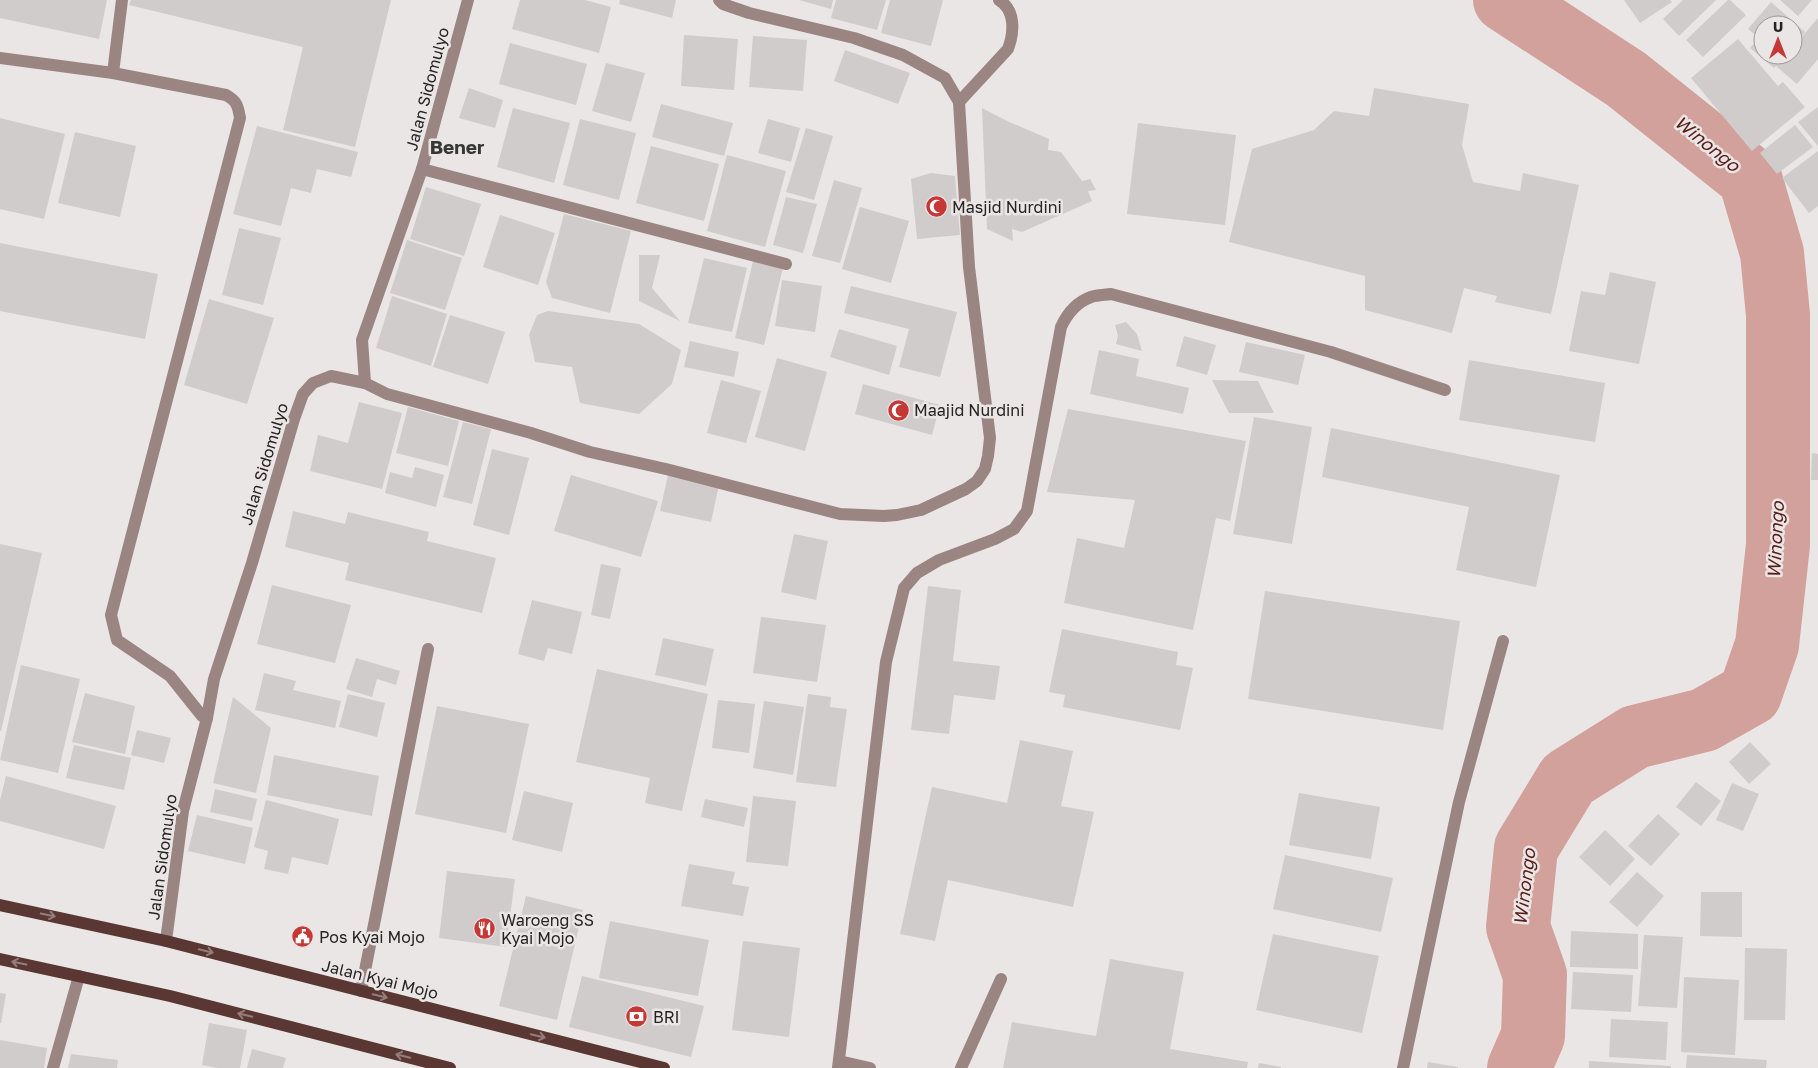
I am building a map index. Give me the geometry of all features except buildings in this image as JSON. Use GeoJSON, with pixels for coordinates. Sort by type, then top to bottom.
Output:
{"type":"FeatureCollection","features":[{"type":"Feature","properties":{"kind":"main road","name":"Jalan Kyai Mojo"},"geometry":{"type":"LineString","coordinates":[[0,905],[166,941],[664,1068]]}},
{"type":"Feature","properties":{"kind":"main road"},"geometry":{"type":"LineString","coordinates":[[0,959],[170,996],[450,1068]]}},
{"type":"Feature","properties":{"kind":"street"},"geometry":{"type":"LineString","coordinates":[[113,73],[122,0]]}},
{"type":"Feature","properties":{"kind":"street","name":"Jalan Sidomulyo"},"geometry":{"type":"LineString","coordinates":[[166,941],[182,812],[207,718],[214,679],[252,563],[294,419],[303,394],[313,383],[331,376],[365,383],[362,340],[422,169],[468,0]]}},
{"type":"Feature","properties":{"kind":"street"},"geometry":{"type":"LineString","coordinates":[[365,383],[387,394],[531,433],[590,452],[685,474],[840,514],[884,516],[921,510],[977,481],[985,469],[990,438],[969,267],[959,102],[945,78],[903,55],[854,38],[748,14],[723,4],[719,0]]}},
{"type":"Feature","properties":{"kind":"street"},"geometry":{"type":"LineString","coordinates":[[959,102],[1008,49],[1012,39],[1011,19],[1007,8],[999,0]]}},
{"type":"Feature","properties":{"kind":"street"},"geometry":{"type":"LineString","coordinates":[[0,58],[113,73],[226,95],[236,101],[238,106],[240,118],[111,616],[117,640],[170,676],[202,716],[207,718]]}},
{"type":"Feature","properties":{"kind":"street"},"geometry":{"type":"LineString","coordinates":[[422,169],[786,264]]}},
{"type":"Feature","properties":{"kind":"street"},"geometry":{"type":"LineString","coordinates":[[870,1068],[838,1065],[886,662],[904,588],[917,573],[939,560],[995,539],[1014,529],[1027,511],[1061,327],[1066,315],[1092,297],[1112,294],[1331,352],[1445,390]]}},
{"type":"Feature","properties":{"kind":"street"},"geometry":{"type":"LineString","coordinates":[[1403,1068],[1459,802],[1503,641]]}},
{"type":"Feature","properties":{"kind":"street"},"geometry":{"type":"LineString","coordinates":[[361,990],[428,649]]}},
{"type":"Feature","properties":{"kind":"street"},"geometry":{"type":"LineString","coordinates":[[53,1068],[79,976]]}},
{"type":"Feature","properties":{"kind":"street"},"geometry":{"type":"LineString","coordinates":[[961,1068],[1001,979]]}},
{"type":"Feature","properties":{"kind":"waterway","name":"Winongo"},"geometry":{"type":"LineString","coordinates":[[1505,0],[1626,79],[1750,178],[1772,253],[1778,315],[1778,545],[1767,645],[1750,694],[1704,720],[1635,737],[1568,779],[1526,848],[1518,927],[1535,975],[1533,1036],[1519,1068]]}},
{"type":"Feature","properties":{"kind":"place","name":"Masjid Nurdini"},"geometry":{"type":"Point","coordinates":[936,207]}},
{"type":"Feature","properties":{"kind":"place","name":"Maajid Nurdini"},"geometry":{"type":"Point","coordinates":[898,410]}},
{"type":"Feature","properties":{"kind":"place","name":"Waroeng SS Kyai Mojo"},"geometry":{"type":"Point","coordinates":[485,929]}},
{"type":"Feature","properties":{"kind":"place","name":"Pos Kyai Mojo"},"geometry":{"type":"Point","coordinates":[303,937]}},
{"type":"Feature","properties":{"kind":"place","name":"BRI"},"geometry":{"type":"Point","coordinates":[637,1017]}},
{"type":"Feature","properties":{"kind":"district","name":"Bener"},"geometry":{"type":"Point","coordinates":[457,147]}}]}
